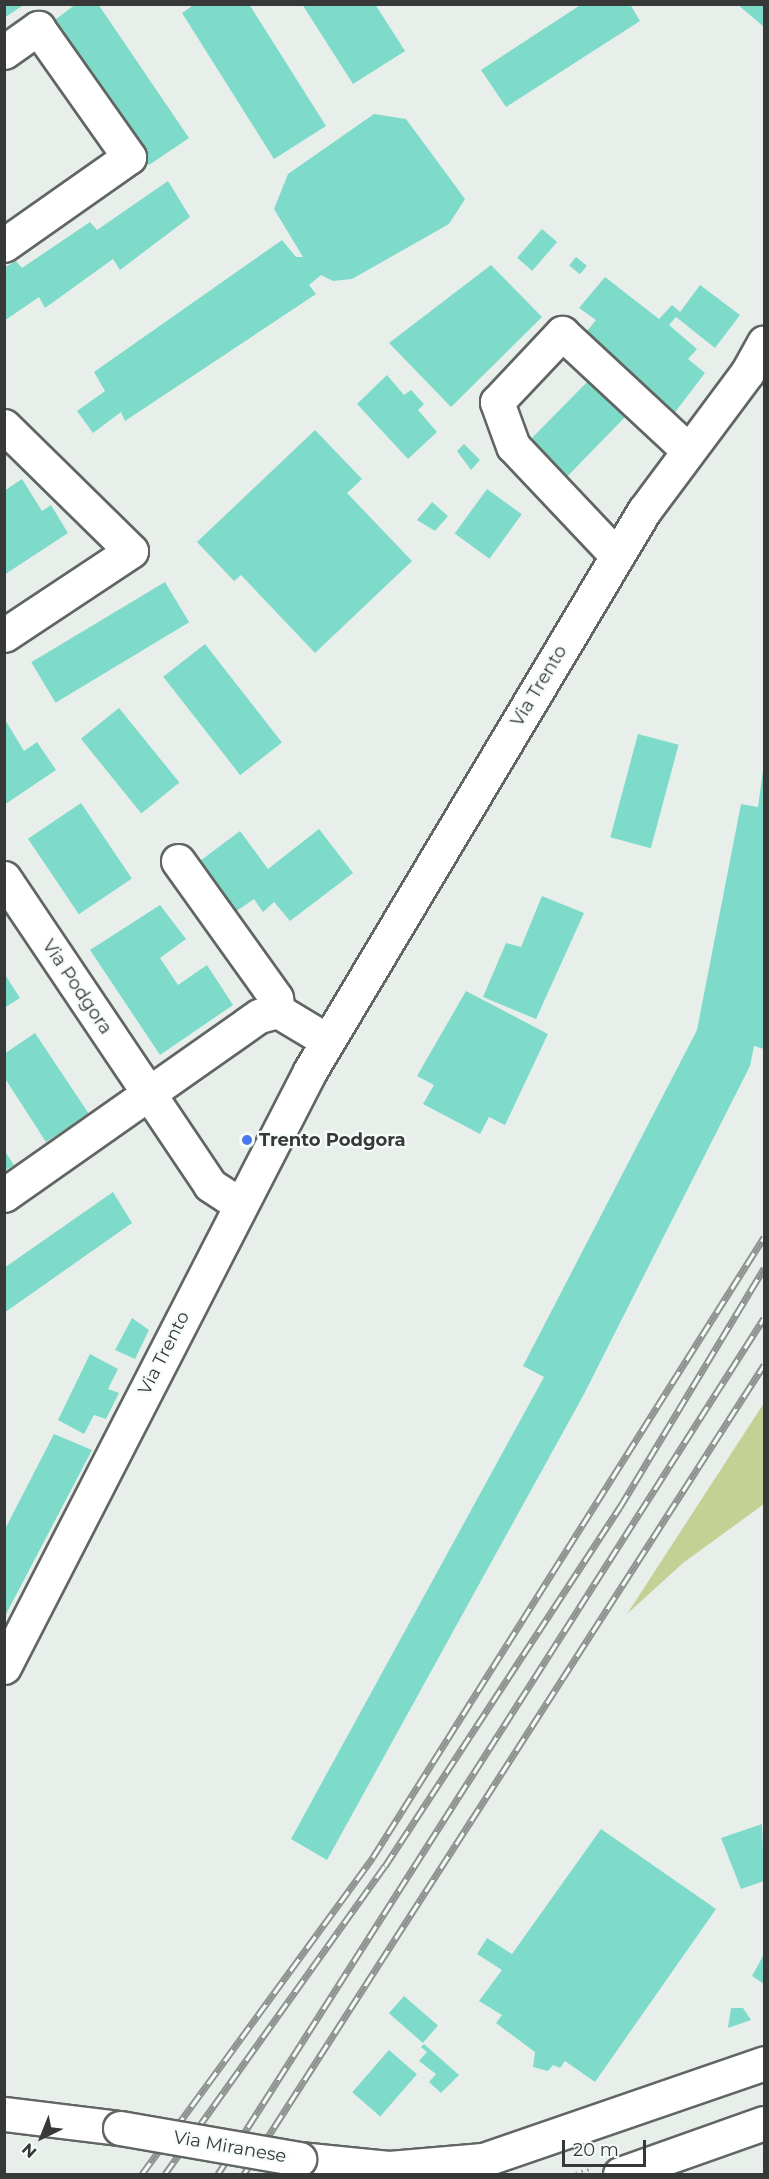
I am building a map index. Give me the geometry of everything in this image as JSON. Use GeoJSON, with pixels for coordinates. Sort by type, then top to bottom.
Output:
{"type":"FeatureCollection","features":[{"type":"Feature","properties":{"kind":"street"},"geometry":{"type":"LineString","coordinates":[[4,52],[38,28],[129,157],[4,245]]}},
{"type":"Feature","properties":{"kind":"street"},"geometry":{"type":"LineString","coordinates":[[616,556],[513,446],[497,402],[561,333],[688,450]]}},
{"type":"Feature","properties":{"kind":"street","name":"Via Trento"},"geometry":{"type":"LineString","coordinates":[[4,1667],[239,1204],[328,1041],[616,556],[688,450],[747,373],[765,342]]}},
{"type":"Feature","properties":{"kind":"street"},"geometry":{"type":"LineString","coordinates":[[4,426],[132,551],[4,635]]}},
{"type":"Feature","properties":{"kind":"street"},"geometry":{"type":"LineString","coordinates":[[178,861],[276,998],[278,1011]]}},
{"type":"Feature","properties":{"kind":"street","name":"Via Podgora"},"geometry":{"type":"LineString","coordinates":[[4,878],[210,1185],[239,1204]]}},
{"type":"Feature","properties":{"kind":"street"},"geometry":{"type":"LineString","coordinates":[[4,1195],[150,1096],[259,1016],[278,1011],[328,1041]]}},
{"type":"Feature","properties":{"kind":"street","name":"Via Miranese"},"geometry":{"type":"LineString","coordinates":[[4,2114],[389,2168],[483,2160],[536,2144],[765,2063]]}},
{"type":"Feature","properties":{"kind":"street"},"geometry":{"type":"LineString","coordinates":[[620,2175],[765,2123]]}},
{"type":"Feature","properties":{"kind":"green space"},"geometry":{"type":"Polygon","coordinates":[[[764,1403],[764,1504],[683,1563],[627,1614],[764,1403]]]}},
{"type":"Feature","properties":{"kind":"building"},"geometry":{"type":"Polygon","coordinates":[[[4,4],[25,4],[4,18],[4,4]]]}},
{"type":"Feature","properties":{"kind":"building"},"geometry":{"type":"Polygon","coordinates":[[[76,4],[98,4],[189,138],[149,165],[52,22],[76,4]]]}},
{"type":"Feature","properties":{"kind":"building"},"geometry":{"type":"Polygon","coordinates":[[[195,4],[249,4],[326,126],[274,159],[182,13],[195,4]]]}},
{"type":"Feature","properties":{"kind":"building"},"geometry":{"type":"Polygon","coordinates":[[[302,4],[375,4],[405,51],[353,84],[302,4]]]}},
{"type":"Feature","properties":{"kind":"building"},"geometry":{"type":"Polygon","coordinates":[[[582,4],[630,4],[640,21],[506,107],[481,70],[582,4]]]}},
{"type":"Feature","properties":{"kind":"building"},"geometry":{"type":"Polygon","coordinates":[[[737,4],[764,4],[764,27],[737,4]]]}},
{"type":"Feature","properties":{"kind":"building"},"geometry":{"type":"Polygon","coordinates":[[[374,114],[406,119],[465,199],[449,224],[352,279],[333,281],[321,275],[309,285],[316,294],[125,421],[121,412],[93,433],[77,411],[105,391],[94,372],[282,240],[296,257],[303,257],[274,209],[288,174],[374,114]]]}},
{"type":"Feature","properties":{"kind":"building"},"geometry":{"type":"Polygon","coordinates":[[[168,181],[190,217],[120,270],[113,259],[45,308],[39,297],[4,321],[4,268],[16,261],[22,268],[90,222],[97,230],[168,181]]]}},
{"type":"Feature","properties":{"kind":"building"},"geometry":{"type":"Polygon","coordinates":[[[542,229],[557,242],[532,271],[517,258],[542,229]]]}},
{"type":"Feature","properties":{"kind":"building"},"geometry":{"type":"Polygon","coordinates":[[[576,257],[587,266],[580,274],[569,266],[576,257]]]}},
{"type":"Feature","properties":{"kind":"building"},"geometry":{"type":"Polygon","coordinates":[[[491,265],[542,317],[451,407],[389,343],[491,265]]]}},
{"type":"Feature","properties":{"kind":"building"},"geometry":{"type":"Polygon","coordinates":[[[605,277],[659,319],[672,305],[680,312],[700,285],[740,315],[715,348],[676,317],[669,325],[697,349],[688,359],[705,373],[669,420],[583,336],[596,320],[579,308],[605,277]]]}},
{"type":"Feature","properties":{"kind":"building"},"geometry":{"type":"Polygon","coordinates":[[[387,375],[404,395],[411,390],[424,404],[418,410],[437,432],[408,459],[357,404],[387,375]]]}},
{"type":"Feature","properties":{"kind":"building"},"geometry":{"type":"Polygon","coordinates":[[[592,377],[629,413],[556,488],[525,455],[536,443],[531,439],[592,377]]]}},
{"type":"Feature","properties":{"kind":"building"},"geometry":{"type":"Polygon","coordinates":[[[315,430],[362,479],[347,493],[412,561],[315,653],[241,575],[234,581],[197,542],[315,430]]]}},
{"type":"Feature","properties":{"kind":"building"},"geometry":{"type":"Polygon","coordinates":[[[464,444],[480,460],[471,470],[457,451],[464,444]]]}},
{"type":"Feature","properties":{"kind":"building"},"geometry":{"type":"Polygon","coordinates":[[[22,479],[42,511],[51,505],[68,533],[4,575],[4,491],[22,479]]]}},
{"type":"Feature","properties":{"kind":"building"},"geometry":{"type":"Polygon","coordinates":[[[487,489],[522,514],[489,559],[455,533],[487,489]]]}},
{"type":"Feature","properties":{"kind":"building"},"geometry":{"type":"Polygon","coordinates":[[[432,502],[448,516],[435,531],[417,520],[432,502]]]}},
{"type":"Feature","properties":{"kind":"building"},"geometry":{"type":"Polygon","coordinates":[[[165,582],[189,622],[55,703],[31,662],[165,582]]]}},
{"type":"Feature","properties":{"kind":"building"},"geometry":{"type":"Polygon","coordinates":[[[205,644],[282,743],[240,775],[163,677],[205,644]]]}},
{"type":"Feature","properties":{"kind":"building"},"geometry":{"type":"Polygon","coordinates":[[[119,708],[179,783],[141,813],[81,739],[119,708]]]}},
{"type":"Feature","properties":{"kind":"building"},"geometry":{"type":"Polygon","coordinates":[[[4,718],[24,751],[37,742],[56,770],[4,805],[4,718]]]}},
{"type":"Feature","properties":{"kind":"building"},"geometry":{"type":"Polygon","coordinates":[[[638,734],[679,745],[651,848],[610,837],[638,734]]]}},
{"type":"Feature","properties":{"kind":"building"},"geometry":{"type":"Polygon","coordinates":[[[763,770],[764,1049],[754,1046],[750,1066],[583,1396],[327,1860],[291,1839],[544,1377],[523,1366],[697,1030],[741,804],[758,807],[763,770]]]}},
{"type":"Feature","properties":{"kind":"building"},"geometry":{"type":"Polygon","coordinates":[[[81,803],[132,878],[79,914],[28,839],[81,803]]]}},
{"type":"Feature","properties":{"kind":"building"},"geometry":{"type":"Polygon","coordinates":[[[319,829],[353,873],[290,921],[274,902],[263,912],[254,899],[235,912],[196,864],[240,831],[268,869],[319,829]]]}},
{"type":"Feature","properties":{"kind":"building"},"geometry":{"type":"Polygon","coordinates":[[[542,896],[584,913],[536,1019],[483,997],[506,943],[521,947],[542,896]]]}},
{"type":"Feature","properties":{"kind":"building"},"geometry":{"type":"Polygon","coordinates":[[[160,905],[186,939],[160,958],[178,985],[207,965],[233,1005],[160,1055],[90,950],[160,905]]]}},
{"type":"Feature","properties":{"kind":"building"},"geometry":{"type":"Polygon","coordinates":[[[4,973],[20,998],[4,1008],[4,973]]]}},
{"type":"Feature","properties":{"kind":"building"},"geometry":{"type":"Polygon","coordinates":[[[466,991],[548,1034],[505,1125],[489,1117],[480,1134],[423,1104],[434,1085],[417,1076],[466,991]]]}},
{"type":"Feature","properties":{"kind":"building"},"geometry":{"type":"Polygon","coordinates":[[[35,1033],[89,1114],[46,1142],[4,1077],[4,1054],[35,1033]]]}},
{"type":"Feature","properties":{"kind":"building"},"geometry":{"type":"Polygon","coordinates":[[[4,1150],[14,1165],[4,1171],[4,1150]]]}},
{"type":"Feature","properties":{"kind":"building"},"geometry":{"type":"Polygon","coordinates":[[[113,1192],[132,1223],[4,1313],[4,1268],[113,1192]]]}},
{"type":"Feature","properties":{"kind":"building"},"geometry":{"type":"Polygon","coordinates":[[[132,1318],[149,1330],[135,1359],[115,1350],[132,1318]]]}},
{"type":"Feature","properties":{"kind":"building"},"geometry":{"type":"Polygon","coordinates":[[[90,1354],[118,1369],[108,1389],[119,1393],[106,1419],[94,1415],[84,1434],[58,1420],[90,1354]]]}},
{"type":"Feature","properties":{"kind":"building"},"geometry":{"type":"Polygon","coordinates":[[[54,1434],[92,1450],[4,1618],[4,1531],[54,1434]]]}},
{"type":"Feature","properties":{"kind":"building"},"geometry":{"type":"Polygon","coordinates":[[[762,1824],[764,1881],[741,1889],[721,1838],[762,1824]]]}},
{"type":"Feature","properties":{"kind":"building"},"geometry":{"type":"Polygon","coordinates":[[[601,1829],[716,1909],[595,2082],[565,2061],[560,2068],[553,2065],[548,2071],[533,2067],[535,2052],[496,2023],[502,2015],[479,2001],[502,1970],[477,1954],[487,1938],[512,1954],[601,1829]]]}},
{"type":"Feature","properties":{"kind":"building"},"geometry":{"type":"Polygon","coordinates":[[[764,1954],[764,1984],[752,1976],[764,1954]]]}},
{"type":"Feature","properties":{"kind":"building"},"geometry":{"type":"Polygon","coordinates":[[[404,1996],[438,2026],[423,2043],[389,2013],[404,1996]]]}},
{"type":"Feature","properties":{"kind":"building"},"geometry":{"type":"Polygon","coordinates":[[[731,2008],[743,2008],[751,2020],[728,2028],[731,2008]]]}},
{"type":"Feature","properties":{"kind":"building"},"geometry":{"type":"Polygon","coordinates":[[[424,2044],[459,2075],[441,2093],[429,2082],[436,2074],[419,2061],[427,2052],[421,2047],[424,2044]]]}},
{"type":"Feature","properties":{"kind":"building"},"geometry":{"type":"Polygon","coordinates":[[[389,2050],[417,2074],[380,2117],[352,2092],[389,2050]]]}},
{"type":"Feature","properties":{"kind":"railway"},"geometry":{"type":"LineString","coordinates":[[142,2174],[373,1857],[764,1237]]}},
{"type":"Feature","properties":{"kind":"railway"},"geometry":{"type":"LineString","coordinates":[[165,2174],[385,1866],[620,1507],[764,1268]]}},
{"type":"Feature","properties":{"kind":"railway"},"geometry":{"type":"LineString","coordinates":[[218,2174],[764,1318]]}},
{"type":"Feature","properties":{"kind":"railway"},"geometry":{"type":"LineString","coordinates":[[244,2174],[764,1365]]}},
{"type":"Feature","properties":{"kind":"place","name":"Trento Podgora"},"geometry":{"type":"Point","coordinates":[247,1140]}}]}
